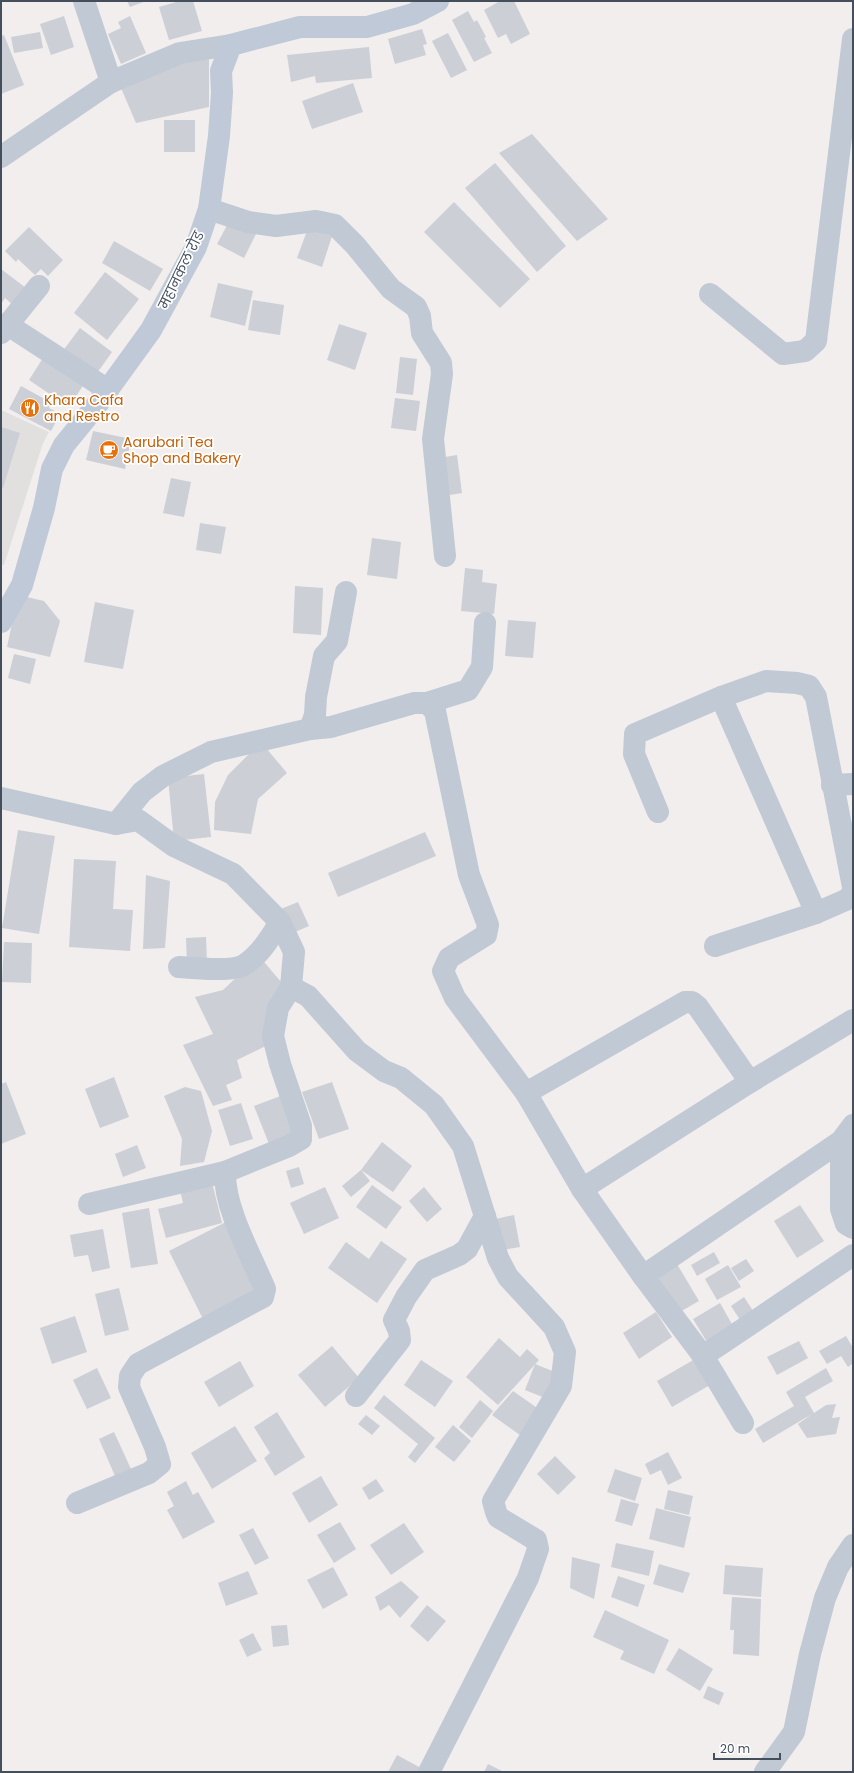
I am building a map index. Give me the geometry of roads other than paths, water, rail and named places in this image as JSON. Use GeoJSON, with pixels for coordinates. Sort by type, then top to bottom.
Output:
{"type":"FeatureCollection","features":[{"type":"Feature","properties":{"kind":"main road"},"geometry":{"type":"LineString","coordinates":[[231,45],[300,27],[367,27],[413,14],[438,1]]}},
{"type":"Feature","properties":{"kind":"main road","name":"महानकल रोड"},"geometry":{"type":"LineString","coordinates":[[1,622],[22,584],[44,508],[52,469],[64,445],[108,390],[151,330],[196,246],[209,209],[219,136],[222,93],[221,71],[231,45]]}},
{"type":"Feature","properties":{"kind":"street"},"geometry":{"type":"LineString","coordinates":[[84,1],[111,82]]}},
{"type":"Feature","properties":{"kind":"street"},"geometry":{"type":"LineString","coordinates":[[710,294],[783,354],[805,351],[816,341],[853,39]]}},
{"type":"Feature","properties":{"kind":"street"},"geometry":{"type":"LineString","coordinates":[[1,157],[111,82],[180,53],[231,45]]}},
{"type":"Feature","properties":{"kind":"street"},"geometry":{"type":"LineString","coordinates":[[209,209],[248,222],[276,226],[316,221],[335,225],[355,245],[391,289],[416,307],[420,316],[422,333],[442,363],[442,374],[433,440],[445,556]]}},
{"type":"Feature","properties":{"kind":"street"},"geometry":{"type":"LineString","coordinates":[[38,286],[5,329],[108,390]]}},
{"type":"Feature","properties":{"kind":"street"},"geometry":{"type":"LineString","coordinates":[[310,729],[315,715],[316,696],[324,656],[338,641],[346,592]]}},
{"type":"Feature","properties":{"kind":"street"},"geometry":{"type":"LineString","coordinates":[[116,824],[142,792],[163,776],[212,752],[310,729],[331,727],[414,703],[427,703],[468,690],[482,666],[485,623]]}},
{"type":"Feature","properties":{"kind":"street"},"geometry":{"type":"LineString","coordinates":[[658,812],[634,754],[635,734],[766,681],[797,683],[809,686],[816,697],[843,784],[853,887]]}},
{"type":"Feature","properties":{"kind":"street"},"geometry":{"type":"LineString","coordinates":[[721,698],[816,912]]}},
{"type":"Feature","properties":{"kind":"street"},"geometry":{"type":"LineString","coordinates":[[427,703],[435,711],[469,875],[488,925],[486,935],[448,958],[443,972],[455,998],[526,1093],[582,1190],[642,1276],[703,1356],[743,1423]]}},
{"type":"Feature","properties":{"kind":"street"},"geometry":{"type":"LineString","coordinates":[[1,798],[116,824],[138,820],[174,846],[233,874],[280,922],[294,952],[291,987],[278,1008],[274,1036],[280,1064],[301,1126],[301,1139],[289,1146],[224,1172],[88,1204]]}},
{"type":"Feature","properties":{"kind":"street"},"geometry":{"type":"LineString","coordinates":[[715,946],[816,912],[848,899],[853,892]]}},
{"type":"Feature","properties":{"kind":"street"},"geometry":{"type":"LineString","coordinates":[[178,967],[214,970],[243,966],[262,950],[280,922]]}},
{"type":"Feature","properties":{"kind":"street"},"geometry":{"type":"LineString","coordinates":[[291,987],[308,996],[358,1050],[384,1071],[401,1078],[434,1105],[463,1146],[498,1258],[508,1277],[554,1327],[565,1352],[561,1386],[494,1501],[498,1517],[536,1540],[538,1549],[528,1578],[429,1772]]}},
{"type":"Feature","properties":{"kind":"street"},"geometry":{"type":"LineString","coordinates":[[526,1093],[685,1002],[692,1002],[698,1007],[750,1082]]}},
{"type":"Feature","properties":{"kind":"street"},"geometry":{"type":"LineString","coordinates":[[582,1190],[750,1082],[853,1020]]}},
{"type":"Feature","properties":{"kind":"street"},"geometry":{"type":"LineString","coordinates":[[642,1276],[847,1133]]}},
{"type":"Feature","properties":{"kind":"street"},"geometry":{"type":"LineString","coordinates":[[847,1133],[841,1208],[846,1224],[853,1228]]}},
{"type":"Feature","properties":{"kind":"street"},"geometry":{"type":"LineString","coordinates":[[77,1503],[149,1473],[160,1464],[155,1447],[129,1387],[130,1376],[138,1364],[264,1297],[265,1289],[229,1204],[224,1183],[224,1172]]}},
{"type":"Feature","properties":{"kind":"street"},"geometry":{"type":"LineString","coordinates":[[356,1396],[400,1340],[399,1330],[394,1320],[406,1297],[425,1270],[459,1255],[467,1249],[485,1216]]}},
{"type":"Feature","properties":{"kind":"street"},"geometry":{"type":"LineString","coordinates":[[703,1356],[853,1255]]}},
{"type":"Feature","properties":{"kind":"street"},"geometry":{"type":"LineString","coordinates":[[764,1772],[794,1732],[810,1654],[825,1598],[838,1567],[853,1545]]}},
{"type":"Feature","properties":{"kind":"place","name":"Khara Cafa and Restro"},"geometry":{"type":"Point","coordinates":[30,408]}},
{"type":"Feature","properties":{"kind":"place","name":"Aarubari Tea Shop and Bakery"},"geometry":{"type":"Point","coordinates":[109,450]}}]}
